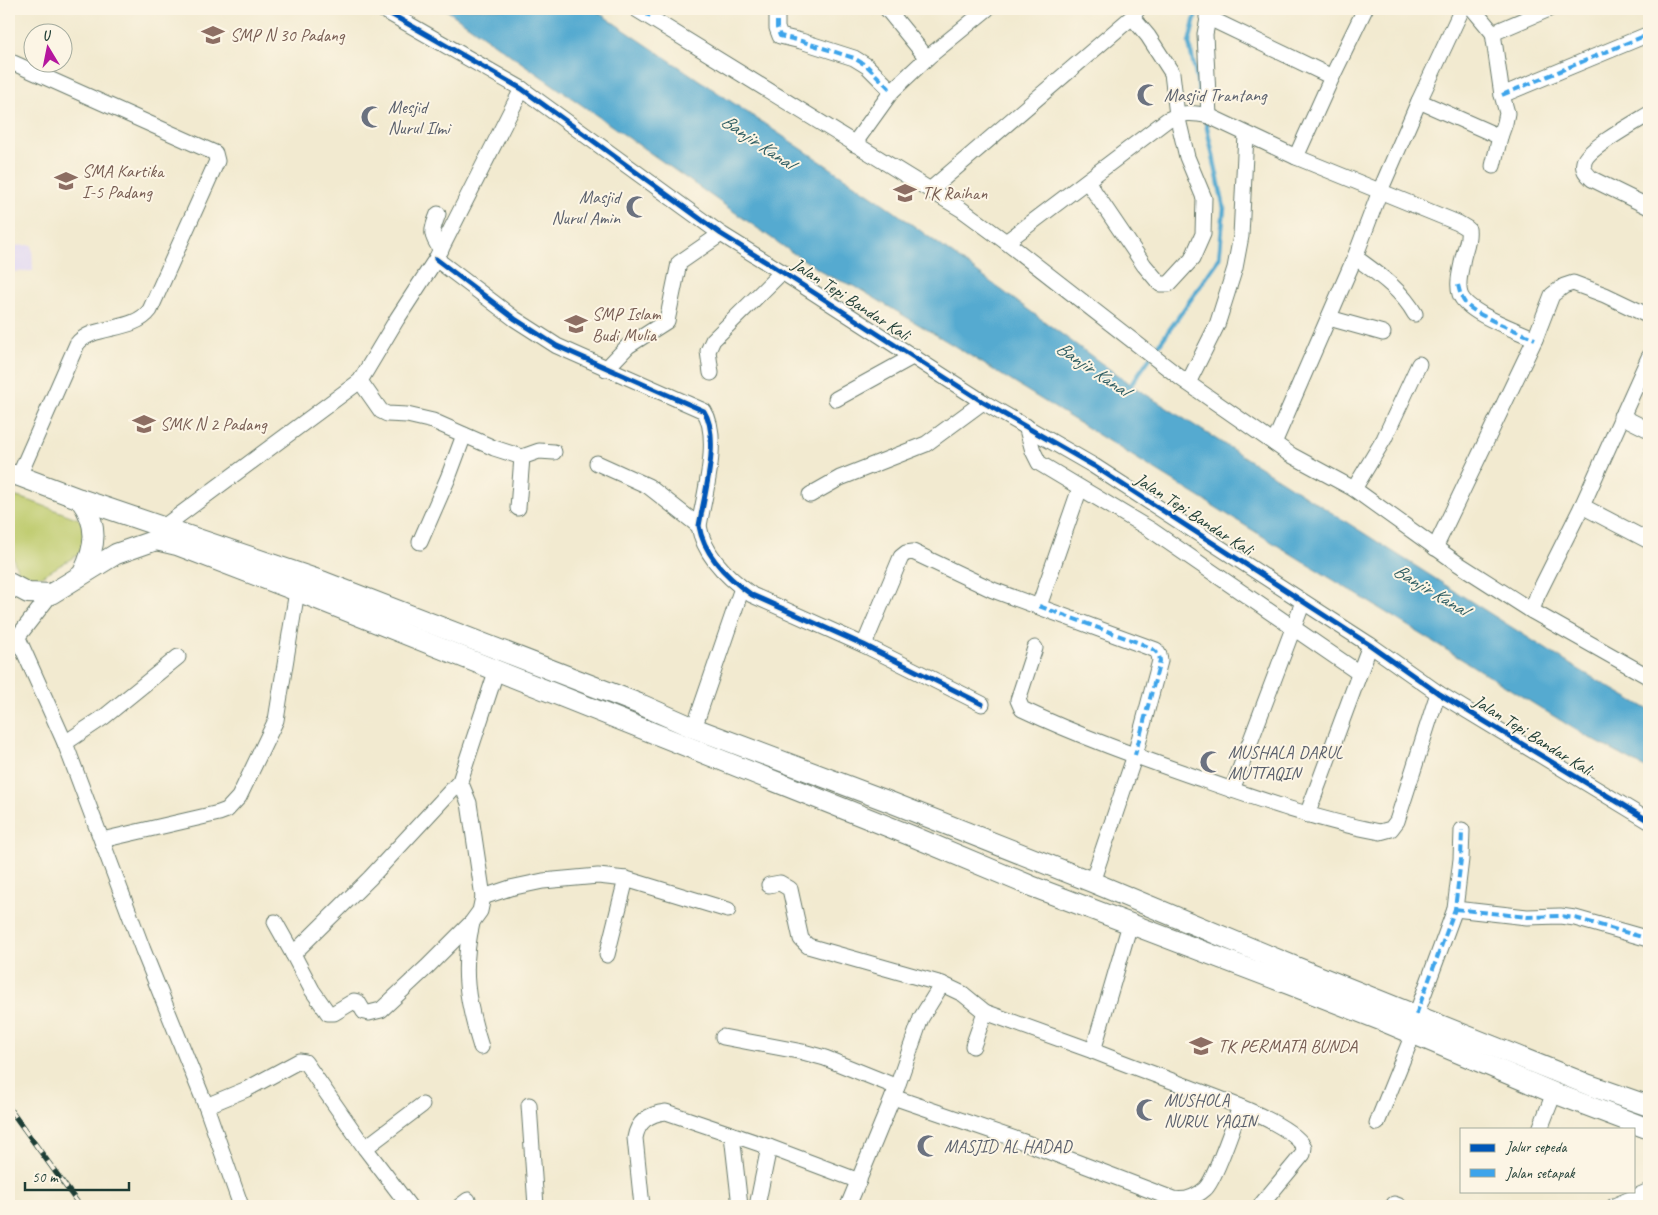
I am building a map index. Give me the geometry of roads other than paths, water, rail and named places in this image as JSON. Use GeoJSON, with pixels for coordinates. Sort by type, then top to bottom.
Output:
{"type":"FeatureCollection","features":[{"type":"Feature","properties":{"kind":"main road"},"geometry":{"type":"LineString","coordinates":[[11,474],[80,499],[159,534],[177,545],[912,836],[1031,886],[1130,924],[1295,976]]}},
{"type":"Feature","properties":{"kind":"main road"},"geometry":{"type":"LineString","coordinates":[[80,499],[89,513],[94,531],[91,556],[83,573]]}},
{"type":"Feature","properties":{"kind":"main road"},"geometry":{"type":"LineString","coordinates":[[9,583],[28,593],[51,594],[116,554],[159,534],[324,582],[1092,882],[1295,976],[1414,1024],[1649,1106]]}},
{"type":"Feature","properties":{"kind":"main road"},"geometry":{"type":"LineString","coordinates":[[633,726],[642,705]]}},
{"type":"Feature","properties":{"kind":"main road"},"geometry":{"type":"LineString","coordinates":[[912,836],[920,814]]}},
{"type":"Feature","properties":{"kind":"main road"},"geometry":{"type":"LineString","coordinates":[[1414,1024],[1554,1093],[1649,1128]]}},
{"type":"Feature","properties":{"kind":"main road"},"geometry":{"type":"LineString","coordinates":[[1580,1103],[1589,1084]]}},
{"type":"Feature","properties":{"kind":"street","name":"Jalan Tepi Bandar Kali"},"geometry":{"type":"LineString","coordinates":[[382,9],[522,89],[721,234],[983,402],[1094,466],[1370,644],[1438,693],[1649,821]]}},
{"type":"Feature","properties":{"kind":"street"},"geometry":{"type":"LineString","coordinates":[[777,9],[777,28],[780,36],[854,58],[867,66],[892,91]]}},
{"type":"Feature","properties":{"kind":"street"},"geometry":{"type":"LineString","coordinates":[[887,9],[927,58]]}},
{"type":"Feature","properties":{"kind":"street"},"geometry":{"type":"LineString","coordinates":[[854,144],[892,91],[927,58],[987,9]]}},
{"type":"Feature","properties":{"kind":"street"},"geometry":{"type":"LineString","coordinates":[[1296,157],[1332,77],[1366,9]]}},
{"type":"Feature","properties":{"kind":"street"},"geometry":{"type":"LineString","coordinates":[[1274,443],[1355,257],[1380,191],[1462,9]]}},
{"type":"Feature","properties":{"kind":"street"},"geometry":{"type":"LineString","coordinates":[[1473,9],[1493,32],[1502,95],[1506,108],[1507,118],[1493,166]]}},
{"type":"Feature","properties":{"kind":"street"},"geometry":{"type":"LineString","coordinates":[[1493,32],[1549,9]]}},
{"type":"Feature","properties":{"kind":"street"},"geometry":{"type":"LineString","coordinates":[[645,11],[854,144],[962,209],[1185,381],[1291,455],[1354,489],[1435,548],[1532,611],[1649,677]]}},
{"type":"Feature","properties":{"kind":"street"},"geometry":{"type":"LineString","coordinates":[[930,190],[1135,13],[1170,69],[1177,116],[1187,157],[1204,198],[1203,234],[1192,259],[1169,284],[1160,284],[1144,266],[1087,181]]}},
{"type":"Feature","properties":{"kind":"street"},"geometry":{"type":"LineString","coordinates":[[1204,115],[1205,34],[1209,13],[1332,77]]}},
{"type":"Feature","properties":{"kind":"street"},"geometry":{"type":"LineString","coordinates":[[1502,95],[1649,34]]}},
{"type":"Feature","properties":{"kind":"street"},"geometry":{"type":"LineString","coordinates":[[9,61],[215,153],[218,161],[150,310],[136,322],[84,337],[77,344],[11,474]]}},
{"type":"Feature","properties":{"kind":"street"},"geometry":{"type":"LineString","coordinates":[[159,534],[360,381],[397,319],[439,255],[522,89]]}},
{"type":"Feature","properties":{"kind":"street"},"geometry":{"type":"LineString","coordinates":[[1419,101],[1500,137]]}},
{"type":"Feature","properties":{"kind":"street"},"geometry":{"type":"LineString","coordinates":[[1649,114],[1591,152],[1584,162],[1584,171],[1592,179],[1649,207]]}},
{"type":"Feature","properties":{"kind":"street"},"geometry":{"type":"LineString","coordinates":[[1006,242],[1167,120],[1177,116],[1204,115],[1296,157],[1458,223],[1468,229],[1469,236],[1462,256],[1458,285],[1460,295],[1467,305],[1478,312],[1536,339]]}},
{"type":"Feature","properties":{"kind":"street"},"geometry":{"type":"LineString","coordinates":[[1185,381],[1217,324],[1235,268],[1241,236],[1246,134]]}},
{"type":"Feature","properties":{"kind":"street"},"geometry":{"type":"LineString","coordinates":[[438,214],[433,226],[432,236],[439,255],[534,333],[606,369],[704,411],[711,426],[712,450],[699,526],[703,540],[715,561],[742,588],[864,645],[982,704]]}},
{"type":"Feature","properties":{"kind":"street"},"geometry":{"type":"LineString","coordinates":[[606,369],[628,346],[667,321],[679,263],[721,234]]}},
{"type":"Feature","properties":{"kind":"street"},"geometry":{"type":"LineString","coordinates":[[1355,257],[1406,299],[1415,314]]}},
{"type":"Feature","properties":{"kind":"street"},"geometry":{"type":"LineString","coordinates":[[710,372],[708,351],[713,340],[782,272]]}},
{"type":"Feature","properties":{"kind":"street"},"geometry":{"type":"LineString","coordinates":[[1435,548],[1536,339],[1552,295],[1564,286],[1573,283],[1605,295],[1649,316]]}},
{"type":"Feature","properties":{"kind":"street"},"geometry":{"type":"LineString","coordinates":[[1329,318],[1383,333]]}},
{"type":"Feature","properties":{"kind":"street"},"geometry":{"type":"LineString","coordinates":[[836,399],[914,356]]}},
{"type":"Feature","properties":{"kind":"street"},"geometry":{"type":"LineString","coordinates":[[1532,611],[1537,596],[1582,506],[1649,357]]}},
{"type":"Feature","properties":{"kind":"street"},"geometry":{"type":"LineString","coordinates":[[1354,489],[1384,439],[1419,364]]}},
{"type":"Feature","properties":{"kind":"street"},"geometry":{"type":"LineString","coordinates":[[360,381],[381,411],[387,414],[407,415],[433,421],[494,448],[522,457],[540,451],[554,452]]}},
{"type":"Feature","properties":{"kind":"street"},"geometry":{"type":"LineString","coordinates":[[810,495],[840,478],[926,444],[983,402]]}},
{"type":"Feature","properties":{"kind":"street"},"geometry":{"type":"LineString","coordinates":[[1621,416],[1649,430]]}},
{"type":"Feature","properties":{"kind":"street"},"geometry":{"type":"LineString","coordinates":[[1026,426],[1033,451],[1039,463],[1150,530],[1359,673]]}},
{"type":"Feature","properties":{"kind":"street"},"geometry":{"type":"LineString","coordinates":[[420,542],[448,478],[464,435]]}},
{"type":"Feature","properties":{"kind":"street"},"geometry":{"type":"LineString","coordinates":[[518,508],[522,457]]}},
{"type":"Feature","properties":{"kind":"street"},"geometry":{"type":"LineString","coordinates":[[598,463],[648,486],[699,526]]}},
{"type":"Feature","properties":{"kind":"street"},"geometry":{"type":"LineString","coordinates":[[1038,606],[1080,488]]}},
{"type":"Feature","properties":{"kind":"street"},"geometry":{"type":"LineString","coordinates":[[1582,506],[1649,541]]}},
{"type":"Feature","properties":{"kind":"street"},"geometry":{"type":"LineString","coordinates":[[864,645],[901,557],[909,552],[918,553],[993,590],[1156,650],[1160,661],[1134,755],[1092,882]]}},
{"type":"Feature","properties":{"kind":"street"},"geometry":{"type":"LineString","coordinates":[[694,728],[742,588]]}},
{"type":"Feature","properties":{"kind":"street"},"geometry":{"type":"LineString","coordinates":[[102,840],[219,813],[227,810],[240,797],[276,720],[297,591]]}},
{"type":"Feature","properties":{"kind":"street"},"geometry":{"type":"LineString","coordinates":[[51,594],[13,643],[65,743],[143,950],[206,1106],[241,1206]]}},
{"type":"Feature","properties":{"kind":"street"},"geometry":{"type":"LineString","coordinates":[[1232,790],[1303,602]]}},
{"type":"Feature","properties":{"kind":"street"},"geometry":{"type":"LineString","coordinates":[[1307,815],[1370,644]]}},
{"type":"Feature","properties":{"kind":"street"},"geometry":{"type":"LineString","coordinates":[[1035,648],[1018,700],[1020,707],[1065,729],[1232,790],[1307,815],[1380,832],[1391,829],[1397,821],[1438,693]]}},
{"type":"Feature","properties":{"kind":"street"},"geometry":{"type":"LineString","coordinates":[[65,743],[104,717],[178,657]]}},
{"type":"Feature","properties":{"kind":"street"},"geometry":{"type":"LineString","coordinates":[[293,954],[370,878],[460,781],[496,672]]}},
{"type":"Feature","properties":{"kind":"street"},"geometry":{"type":"LineString","coordinates":[[276,922],[312,990],[328,1013],[334,1013],[354,1001],[358,1002],[364,1012],[381,1010],[472,922],[480,911],[483,897],[469,803],[460,781]]}},
{"type":"Feature","properties":{"kind":"street"},"geometry":{"type":"LineString","coordinates":[[1377,1122],[1455,909],[1461,859],[1462,830]]}},
{"type":"Feature","properties":{"kind":"street"},"geometry":{"type":"LineString","coordinates":[[483,897],[543,880],[598,876],[626,880],[728,910]]}},
{"type":"Feature","properties":{"kind":"street"},"geometry":{"type":"LineString","coordinates":[[607,955],[626,880]]}},
{"type":"Feature","properties":{"kind":"street"},"geometry":{"type":"LineString","coordinates":[[770,886],[780,883],[790,889],[801,939],[808,946],[942,984],[963,994],[985,1012],[1240,1107],[1271,1121],[1300,1140],[1304,1147],[1302,1154],[1260,1206]]}},
{"type":"Feature","properties":{"kind":"street"},"geometry":{"type":"LineString","coordinates":[[1455,909],[1527,917],[1568,917],[1649,939]]}},
{"type":"Feature","properties":{"kind":"street"},"geometry":{"type":"LineString","coordinates":[[472,922],[466,946],[466,987],[472,1018],[481,1047]]}},
{"type":"Feature","properties":{"kind":"street"},"geometry":{"type":"LineString","coordinates":[[1093,1051],[1130,924]]}},
{"type":"Feature","properties":{"kind":"street"},"geometry":{"type":"LineString","coordinates":[[848,1206],[895,1092],[921,1018],[942,984]]}},
{"type":"Feature","properties":{"kind":"street"},"geometry":{"type":"LineString","coordinates":[[973,1046],[985,1012]]}},
{"type":"Feature","properties":{"kind":"street"},"geometry":{"type":"LineString","coordinates":[[723,1036],[825,1058],[895,1092],[1173,1199],[1180,1200],[1198,1195],[1209,1185],[1240,1107]]}},
{"type":"Feature","properties":{"kind":"street"},"geometry":{"type":"LineString","coordinates":[[206,1106],[247,1089],[303,1061],[409,1206]]}},
{"type":"Feature","properties":{"kind":"street"},"geometry":{"type":"LineString","coordinates":[[1540,1128],[1554,1093]]}},
{"type":"Feature","properties":{"kind":"street"},"geometry":{"type":"LineString","coordinates":[[365,1148],[422,1105]]}},
{"type":"Feature","properties":{"kind":"street"},"geometry":{"type":"LineString","coordinates":[[529,1105],[536,1206]]}},
{"type":"Feature","properties":{"kind":"street"},"geometry":{"type":"LineString","coordinates":[[642,1206],[636,1138],[640,1124],[655,1113],[666,1112],[858,1181]]}},
{"type":"Feature","properties":{"kind":"street"},"geometry":{"type":"LineString","coordinates":[[732,1135],[740,1206]]}},
{"type":"Feature","properties":{"kind":"street"},"geometry":{"type":"LineString","coordinates":[[757,1206],[769,1148]]}},
{"type":"Feature","properties":{"kind":"street"},"geometry":{"type":"LineString","coordinates":[[1614,1206],[1649,1191]]}},
{"type":"Feature","properties":{"kind":"water","name":"Banjir Kanal"},"geometry":{"type":"Polygon","coordinates":[[[445,9],[593,9],[884,204],[1131,385],[1571,665],[1649,710],[1649,770],[1586,736],[953,345],[856,287],[829,276],[790,251],[445,9]]]}},
{"type":"Feature","properties":{"kind":"waterway"},"geometry":{"type":"LineString","coordinates":[[1197,9],[1189,43],[1202,103]]}},
{"type":"Feature","properties":{"kind":"waterway","name":"Banjir Kanal"},"geometry":{"type":"LineString","coordinates":[[1128,389],[1219,259],[1224,208],[1205,118]]}},
{"type":"Feature","properties":{"kind":"railway"},"geometry":{"type":"LineString","coordinates":[[9,1108],[80,1206]]}},
{"type":"Feature","properties":{"kind":"place","name":"SMP N 30 Padang"},"geometry":{"type":"Point","coordinates":[213,35]}},
{"type":"Feature","properties":{"kind":"place","name":"Masjid Trantang"},"geometry":{"type":"Point","coordinates":[1148,95]}},
{"type":"Feature","properties":{"kind":"place","name":"Mesjid Nurul Ilmi"},"geometry":{"type":"Point","coordinates":[372,117]}},
{"type":"Feature","properties":{"kind":"place","name":"SMA Kartika I-5 Padang"},"geometry":{"type":"Point","coordinates":[66,181]}},
{"type":"Feature","properties":{"kind":"place","name":"TK Raihan"},"geometry":{"type":"Point","coordinates":[905,193]}},
{"type":"Feature","properties":{"kind":"place","name":"Masjid Nurul Amin"},"geometry":{"type":"Point","coordinates":[637,207]}},
{"type":"Feature","properties":{"kind":"place","name":"SMP Islam Budi Mulia"},"geometry":{"type":"Point","coordinates":[576,324]}},
{"type":"Feature","properties":{"kind":"place","name":"SMK N 2 Padang"},"geometry":{"type":"Point","coordinates":[144,424]}},
{"type":"Feature","properties":{"kind":"place","name":"MUSHALA DARUL MUTTAQIN"},"geometry":{"type":"Point","coordinates":[1211,762]}},
{"type":"Feature","properties":{"kind":"place","name":"TK PERMATA BUNDA"},"geometry":{"type":"Point","coordinates":[1201,1046]}},
{"type":"Feature","properties":{"kind":"place","name":"MUSHOLA NURUL YAQIN"},"geometry":{"type":"Point","coordinates":[1147,1110]}},
{"type":"Feature","properties":{"kind":"place","name":"MASJID AL HADAD"},"geometry":{"type":"Point","coordinates":[928,1146]}}]}
